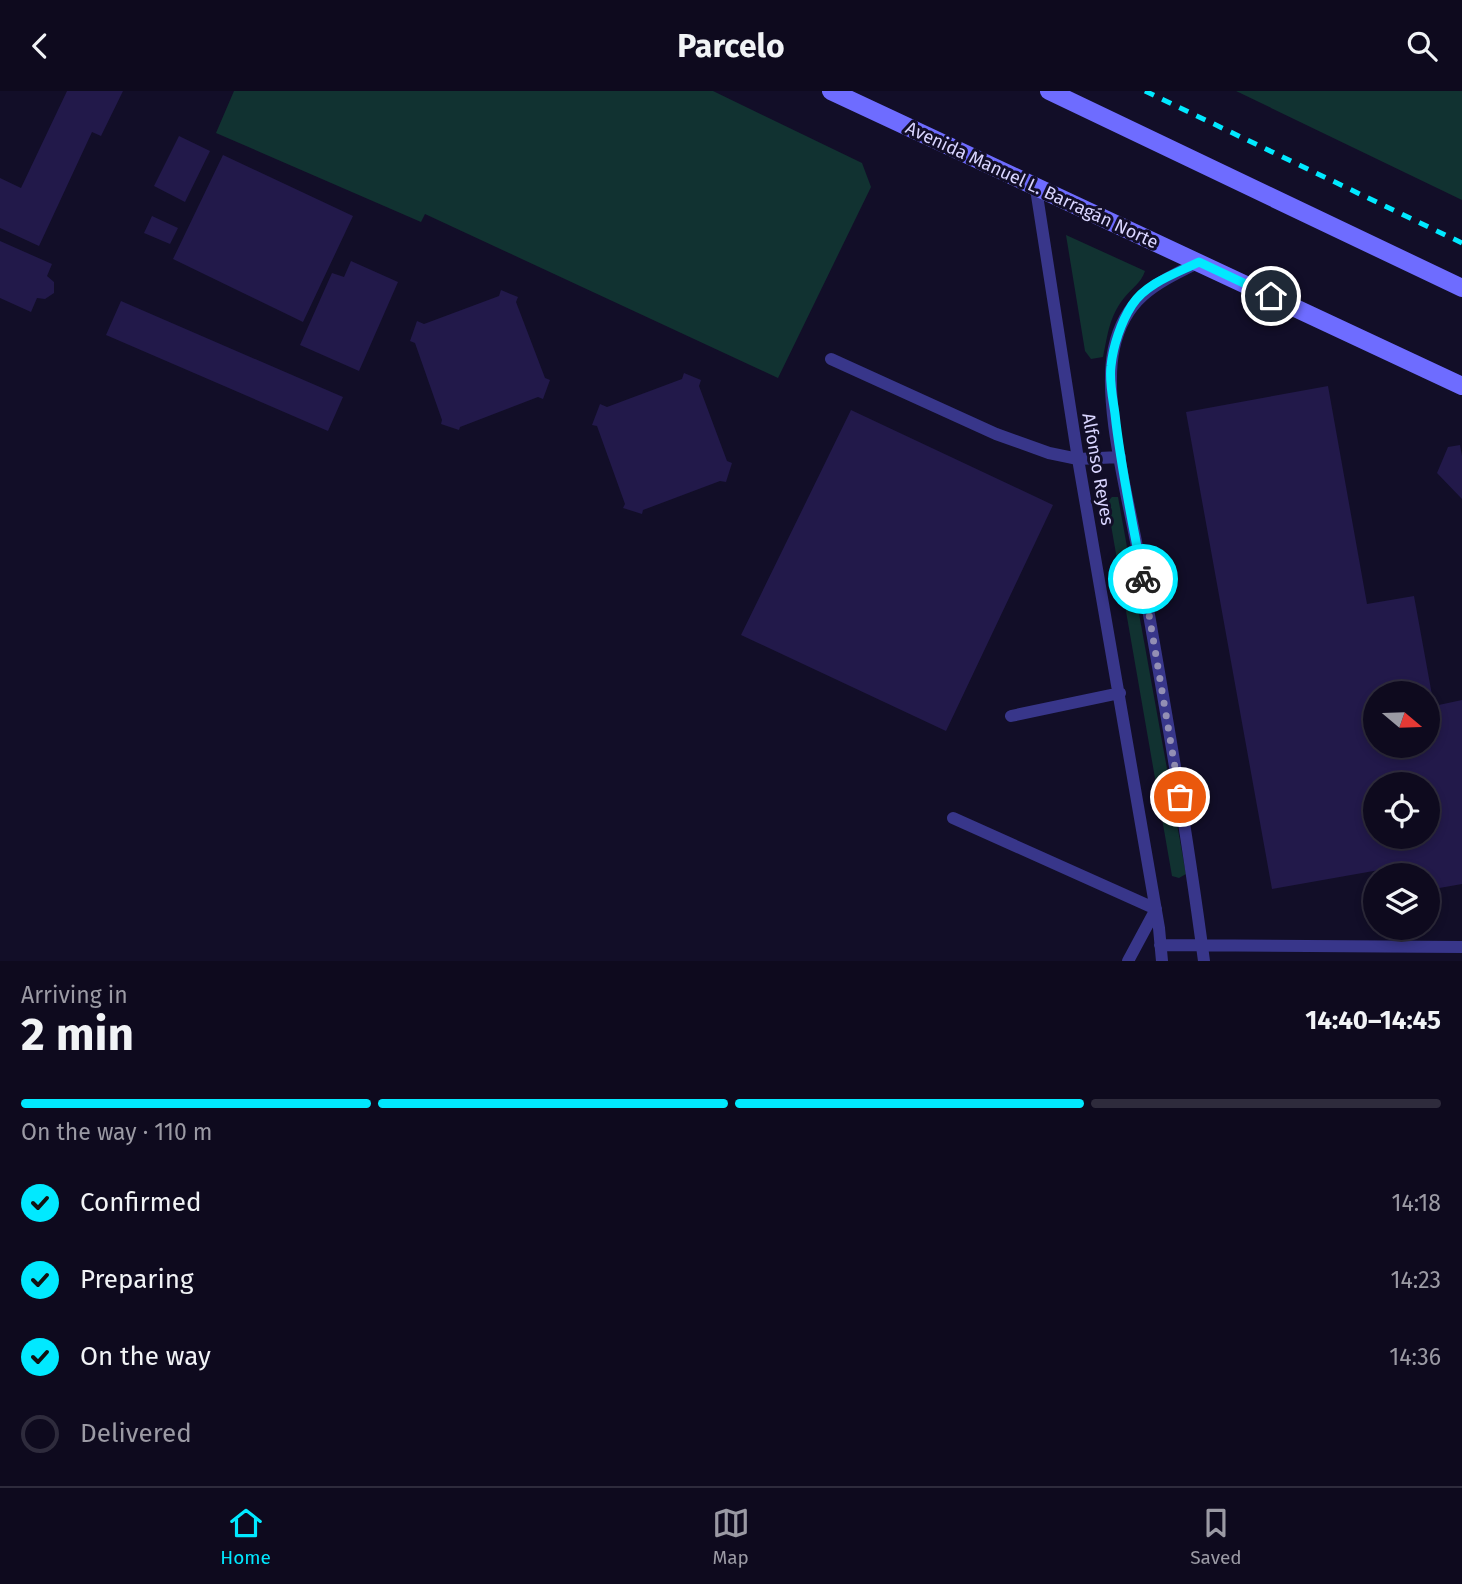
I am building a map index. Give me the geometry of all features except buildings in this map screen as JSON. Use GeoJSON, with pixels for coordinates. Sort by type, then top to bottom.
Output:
{"type":"FeatureCollection","features":[{"type":"Feature","properties":{"kind":"main road","name":"Avenida Manuel L. Barragán Norte"},"geometry":{"type":"LineString","coordinates":[[831,91],[1462,386]]}},
{"type":"Feature","properties":{"kind":"main road"},"geometry":{"type":"LineString","coordinates":[[1049,91],[1462,288]]}},
{"type":"Feature","properties":{"kind":"lane","name":"Alfonso Reyes"},"geometry":{"type":"LineString","coordinates":[[1036,189],[1078,459],[1156,909],[1162,961]]}},
{"type":"Feature","properties":{"kind":"lane","name":"Alfonso Reyes"},"geometry":{"type":"LineString","coordinates":[[1199,262],[1152,285],[1133,304],[1114,345],[1110,368],[1120,457],[1177,773],[1204,961]]}},
{"type":"Feature","properties":{"kind":"lane"},"geometry":{"type":"LineString","coordinates":[[831,359],[996,434],[1049,453],[1078,459],[1120,457]]}},
{"type":"Feature","properties":{"kind":"lane"},"geometry":{"type":"LineString","coordinates":[[1011,716],[1120,693]]}},
{"type":"Feature","properties":{"kind":"lane"},"geometry":{"type":"LineString","coordinates":[[953,818],[1156,909],[1128,961]]}},
{"type":"Feature","properties":{"kind":"lane"},"geometry":{"type":"LineString","coordinates":[[1160,945],[1202,943],[1462,947]]}},
{"type":"Feature","properties":{"kind":"green space"},"geometry":{"type":"Polygon","coordinates":[[[234,91],[713,91],[862,163],[871,187],[778,378],[425,214],[421,222],[216,133],[234,91]]]}},
{"type":"Feature","properties":{"kind":"green space"},"geometry":{"type":"Polygon","coordinates":[[[1236,91],[1462,91],[1462,200],[1236,91]]]}},
{"type":"Feature","properties":{"kind":"green space"},"geometry":{"type":"Polygon","coordinates":[[[1066,235],[1145,271],[1115,312],[1103,357],[1091,359],[1085,351],[1066,235]]]}},
{"type":"Feature","properties":{"kind":"green space"},"geometry":{"type":"Polygon","coordinates":[[[1112,497],[1118,497],[1186,874],[1179,878],[1172,876],[1107,502],[1112,497]]]}},
{"type":"Feature","properties":{"kind":"railway"},"geometry":{"type":"LineString","coordinates":[[1145,91],[1462,243]]}},
{"type":"Feature","properties":{"kind":"way so far"},"geometry":{"type":"LineString","coordinates":[[1143,579],[1180,797]]}},
{"type":"Feature","properties":{"kind":"route"},"geometry":{"type":"LineString","coordinates":[[1143,579],[1120,457],[1110,368],[1114,345],[1123,324],[1133,304],[1152,285],[1199,262],[1271,296]]}}]}
